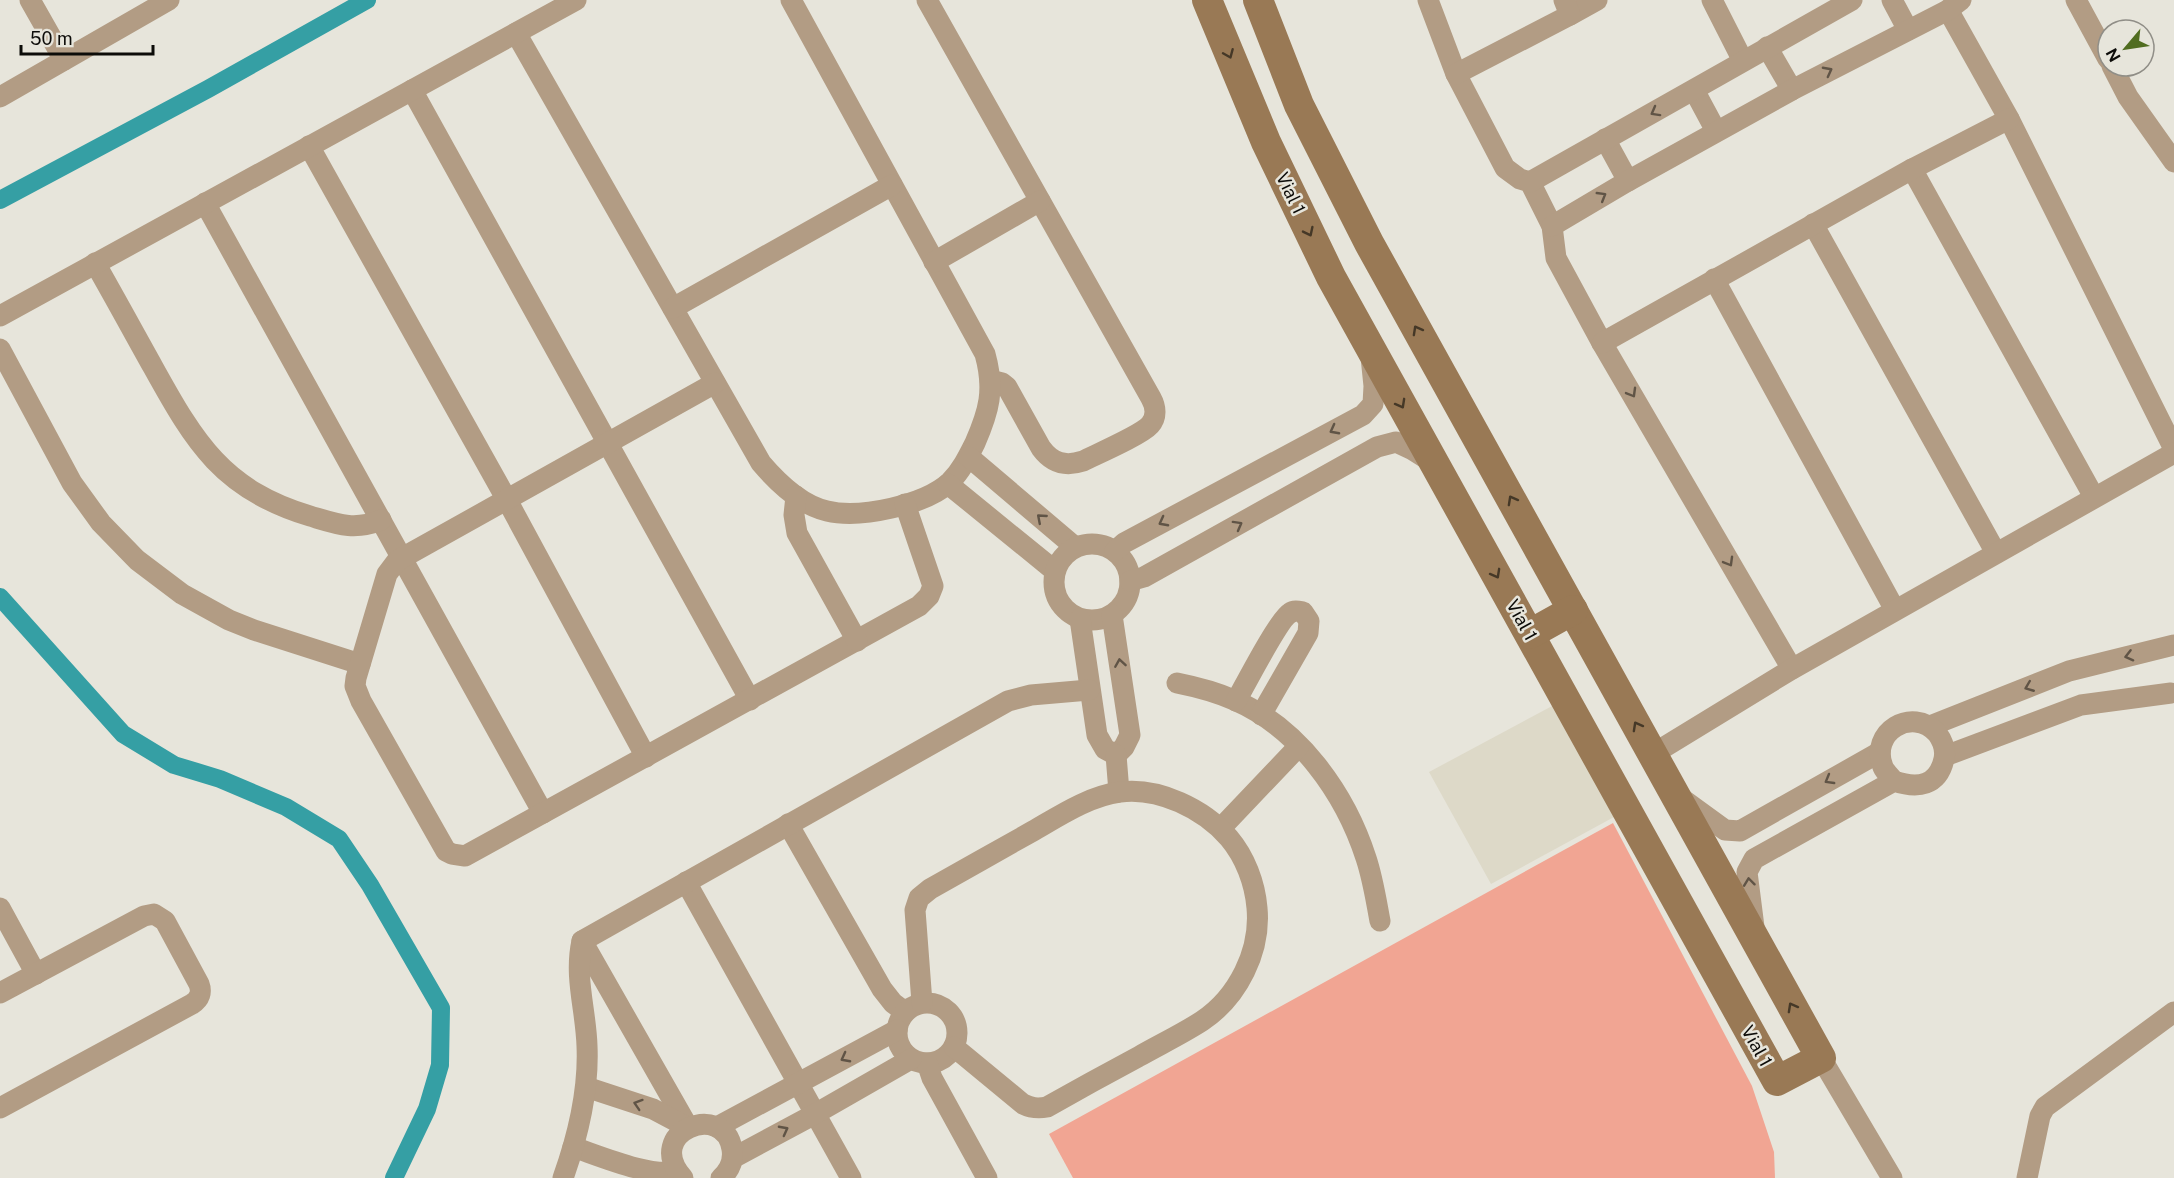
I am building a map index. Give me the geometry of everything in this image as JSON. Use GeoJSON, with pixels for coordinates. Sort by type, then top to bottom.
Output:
{"type":"FeatureCollection","features":[{"type":"Feature","properties":{"kind":"street"},"geometry":{"type":"LineString","coordinates":[[30,0],[64,60]]}},
{"type":"Feature","properties":{"kind":"street"},"geometry":{"type":"LineString","coordinates":[[0,97],[64,60],[141,7],[169,0]]}},
{"type":"Feature","properties":{"kind":"street"},"geometry":{"type":"LineString","coordinates":[[0,316],[576,0]]}},
{"type":"Feature","properties":{"kind":"street"},"geometry":{"type":"LineString","coordinates":[[516,33],[761,463],[796,496],[827,511],[870,512],[905,504],[932,494],[956,475],[969,456],[987,415],[990,381],[985,354],[791,0]]}},
{"type":"Feature","properties":{"kind":"street"},"geometry":{"type":"LineString","coordinates":[[927,0],[1151,398],[1155,410],[1154,416],[1149,425],[1135,434],[1083,461],[1072,465],[1063,464],[1047,455],[1041,448],[1007,387],[1002,383],[990,381]]}},
{"type":"Feature","properties":{"kind":"street","name":"Vial 1"},"geometry":{"type":"LineString","coordinates":[[1207,0],[1266,142],[1331,277],[1777,1082],[1821,1058]]}},
{"type":"Feature","properties":{"kind":"street"},"geometry":{"type":"LineString","coordinates":[[1258,0],[1299,105],[1369,243],[1821,1058],[1892,1178]]}},
{"type":"Feature","properties":{"kind":"street"},"geometry":{"type":"LineString","coordinates":[[1428,0],[1456,74],[1505,168],[1520,179],[1530,182],[1852,0]]}},
{"type":"Feature","properties":{"kind":"street"},"geometry":{"type":"LineString","coordinates":[[1456,74],[1567,8],[1597,0]]}},
{"type":"Feature","properties":{"kind":"street"},"geometry":{"type":"LineString","coordinates":[[1712,0],[1743,61]]}},
{"type":"Feature","properties":{"kind":"street"},"geometry":{"type":"LineString","coordinates":[[1892,0],[1908,30]]}},
{"type":"Feature","properties":{"kind":"street"},"geometry":{"type":"LineString","coordinates":[[2076,0],[2096,37]]}},
{"type":"Feature","properties":{"kind":"street"},"geometry":{"type":"LineString","coordinates":[[1552,226],[1716,131],[1955,5],[2009,119],[2174,449]]}},
{"type":"Feature","properties":{"kind":"street"},"geometry":{"type":"LineString","coordinates":[[1767,47],[1792,90]]}},
{"type":"Feature","properties":{"kind":"street"},"geometry":{"type":"LineString","coordinates":[[2118,78],[2128,97],[2174,162]]}},
{"type":"Feature","properties":{"kind":"street"},"geometry":{"type":"LineString","coordinates":[[412,90],[750,700]]}},
{"type":"Feature","properties":{"kind":"street"},"geometry":{"type":"LineString","coordinates":[[1694,90],[1716,131]]}},
{"type":"Feature","properties":{"kind":"street"},"geometry":{"type":"LineString","coordinates":[[1602,343],[1912,169],[2009,119]]}},
{"type":"Feature","properties":{"kind":"street"},"geometry":{"type":"LineString","coordinates":[[1605,140],[1628,181]]}},
{"type":"Feature","properties":{"kind":"street"},"geometry":{"type":"LineString","coordinates":[[309,147],[507,500],[646,757]]}},
{"type":"Feature","properties":{"kind":"street"},"geometry":{"type":"LineString","coordinates":[[1912,169],[2094,497]]}},
{"type":"Feature","properties":{"kind":"street"},"geometry":{"type":"LineString","coordinates":[[1530,182],[1552,226],[1556,258],[1602,343],[1792,669]]}},
{"type":"Feature","properties":{"kind":"street"},"geometry":{"type":"LineString","coordinates":[[673,308],[892,185]]}},
{"type":"Feature","properties":{"kind":"street"},"geometry":{"type":"LineString","coordinates":[[934,262],[1040,201]]}},
{"type":"Feature","properties":{"kind":"street"},"geometry":{"type":"LineString","coordinates":[[206,203],[543,813]]}},
{"type":"Feature","properties":{"kind":"street"},"geometry":{"type":"LineString","coordinates":[[1813,225],[1996,553]]}},
{"type":"Feature","properties":{"kind":"street"},"geometry":{"type":"LineString","coordinates":[[95,263],[184,423],[216,462],[255,494],[288,509],[336,524],[354,527],[381,520]]}},
{"type":"Feature","properties":{"kind":"street"},"geometry":{"type":"LineString","coordinates":[[1714,279],[1895,610]]}},
{"type":"Feature","properties":{"kind":"street"},"geometry":{"type":"LineString","coordinates":[[0,349],[72,483],[101,523],[137,560],[182,594],[228,620],[360,664]]}},
{"type":"Feature","properties":{"kind":"street"},"geometry":{"type":"LineString","coordinates":[[1115,551],[1134,538],[1362,415],[1373,404],[1371,350]]}},
{"type":"Feature","properties":{"kind":"street"},"geometry":{"type":"LineString","coordinates":[[716,383],[402,558],[387,574],[356,678],[357,694],[446,851],[465,856],[925,602],[933,586],[905,504]]}},
{"type":"Feature","properties":{"kind":"street"},"geometry":{"type":"LineString","coordinates":[[1130,582],[1144,577],[1377,447],[1396,442],[1433,463]]}},
{"type":"Feature","properties":{"kind":"street"},"geometry":{"type":"LineString","coordinates":[[1653,754],[1792,669],[2174,453]]}},
{"type":"Feature","properties":{"kind":"street"},"geometry":{"type":"LineString","coordinates":[[969,456],[1075,547]]}},
{"type":"Feature","properties":{"kind":"street"},"geometry":{"type":"LineString","coordinates":[[948,483],[1055,571]]}},
{"type":"Feature","properties":{"kind":"street"},"geometry":{"type":"LineString","coordinates":[[796,496],[794,515],[797,533],[857,641]]}},
{"type":"Feature","properties":{"kind":"street"},"geometry":{"type":"LineString","coordinates":[[1089,543],[1102,545],[1115,551],[1129,570],[1129,594],[1122,606],[1112,615],[1100,620],[1080,619],[1064,608],[1056,597],[1054,584],[1055,571],[1063,557],[1075,547],[1089,543]]}},
{"type":"Feature","properties":{"kind":"street"},"geometry":{"type":"LineString","coordinates":[[1530,634],[1573,610]]}},
{"type":"Feature","properties":{"kind":"street"},"geometry":{"type":"LineString","coordinates":[[1236,701],[1280,623],[1290,612],[1303,612],[1309,621],[1308,633],[1261,715]]}},
{"type":"Feature","properties":{"kind":"street"},"geometry":{"type":"LineString","coordinates":[[1112,615],[1130,735],[1124,747],[1116,755],[1119,792]]}},
{"type":"Feature","properties":{"kind":"street"},"geometry":{"type":"LineString","coordinates":[[1080,619],[1097,735],[1109,753],[1116,755]]}},
{"type":"Feature","properties":{"kind":"street"},"geometry":{"type":"LineString","coordinates":[[1930,726],[2069,671],[2174,645]]}},
{"type":"Feature","properties":{"kind":"street"},"geometry":{"type":"LineString","coordinates":[[1177,683],[1236,701],[1261,715],[1299,747],[1331,784],[1349,815],[1367,859],[1380,921]]}},
{"type":"Feature","properties":{"kind":"street"},"geometry":{"type":"LineString","coordinates":[[582,941],[1008,701],[1030,695],[1089,690]]}},
{"type":"Feature","properties":{"kind":"street"},"geometry":{"type":"LineString","coordinates":[[1945,756],[2081,705],[2173,691]]}},
{"type":"Feature","properties":{"kind":"street"},"geometry":{"type":"LineString","coordinates":[[1914,721],[1930,726],[1942,739],[1945,756],[1940,772],[1927,783],[1910,786],[1894,781],[1883,768],[1880,752],[1885,735],[1898,724],[1914,721]]}},
{"type":"Feature","properties":{"kind":"street"},"geometry":{"type":"LineString","coordinates":[[1221,828],[1299,747]]}},
{"type":"Feature","properties":{"kind":"street"},"geometry":{"type":"LineString","coordinates":[[1674,792],[1725,830],[1740,831],[1880,752]]}},
{"type":"Feature","properties":{"kind":"street"},"geometry":{"type":"LineString","coordinates":[[1756,940],[1748,872],[1754,859],[1894,781]]}},
{"type":"Feature","properties":{"kind":"street"},"geometry":{"type":"LineString","coordinates":[[954,1047],[1023,1104],[1040,1108],[1047,1107],[1202,1021],[1230,994],[1240,980],[1252,954],[1258,931],[1257,903],[1246,866],[1234,844],[1221,828],[1201,813],[1170,799],[1142,792],[1119,792],[1097,798],[1072,809],[924,893],[919,898],[915,910],[908,1015],[900,1046],[919,1061],[932,1078],[987,1178]]}},
{"type":"Feature","properties":{"kind":"street"},"geometry":{"type":"LineString","coordinates":[[788,824],[882,989],[893,1003],[908,1015]]}},
{"type":"Feature","properties":{"kind":"street"},"geometry":{"type":"LineString","coordinates":[[686,882],[851,1178]]}},
{"type":"Feature","properties":{"kind":"street"},"geometry":{"type":"LineString","coordinates":[[0,908],[36,974]]}},
{"type":"Feature","properties":{"kind":"street"},"geometry":{"type":"LineString","coordinates":[[0,993],[144,916],[154,914],[165,921],[199,984],[200,992],[198,999],[192,1004],[0,1108]]}},
{"type":"Feature","properties":{"kind":"street"},"geometry":{"type":"LineString","coordinates":[[563,1178],[573,1147],[585,1088],[587,1046],[578,964],[582,941]]}},
{"type":"Feature","properties":{"kind":"street"},"geometry":{"type":"LineString","coordinates":[[582,941],[688,1127]]}},
{"type":"Feature","properties":{"kind":"street"},"geometry":{"type":"LineString","coordinates":[[717,1127],[798,1083],[908,1015],[933,1003],[943,1007],[951,1015],[956,1025],[957,1036],[954,1047],[947,1056],[938,1061],[919,1061],[733,1158]]}},
{"type":"Feature","properties":{"kind":"street"},"geometry":{"type":"LineString","coordinates":[[2027,1178],[2044,1107],[2174,1012]]}},
{"type":"Feature","properties":{"kind":"street"},"geometry":{"type":"LineString","coordinates":[[585,1088],[653,1109],[688,1127]]}},
{"type":"Feature","properties":{"kind":"street"},"geometry":{"type":"LineString","coordinates":[[680,1174],[672,1161],[674,1142],[688,1127],[707,1124],[717,1127],[726,1135],[732,1146],[733,1158],[721,1178]]}},
{"type":"Feature","properties":{"kind":"street"},"geometry":{"type":"LineString","coordinates":[[573,1147],[651,1173],[680,1174]]}},
{"type":"Feature","properties":{"kind":"shaded area"},"geometry":{"type":"Polygon","coordinates":[[[1554,705],[1614,817],[1491,884],[1429,772],[1554,705]]]}},
{"type":"Feature","properties":{"kind":"building"},"geometry":{"type":"Polygon","coordinates":[[[1613,823],[1752,1086],[1774,1152],[1775,1178],[1073,1178],[1049,1134],[1613,823]]]}},
{"type":"Feature","properties":{"kind":"waterway"},"geometry":{"type":"LineString","coordinates":[[0,200],[208,89],[367,0]]}},
{"type":"Feature","properties":{"kind":"waterway"},"geometry":{"type":"LineString","coordinates":[[0,597],[123,734],[174,765],[220,779],[286,807],[339,839],[370,885],[441,1008],[440,1065],[427,1109],[394,1178]]}}]}
